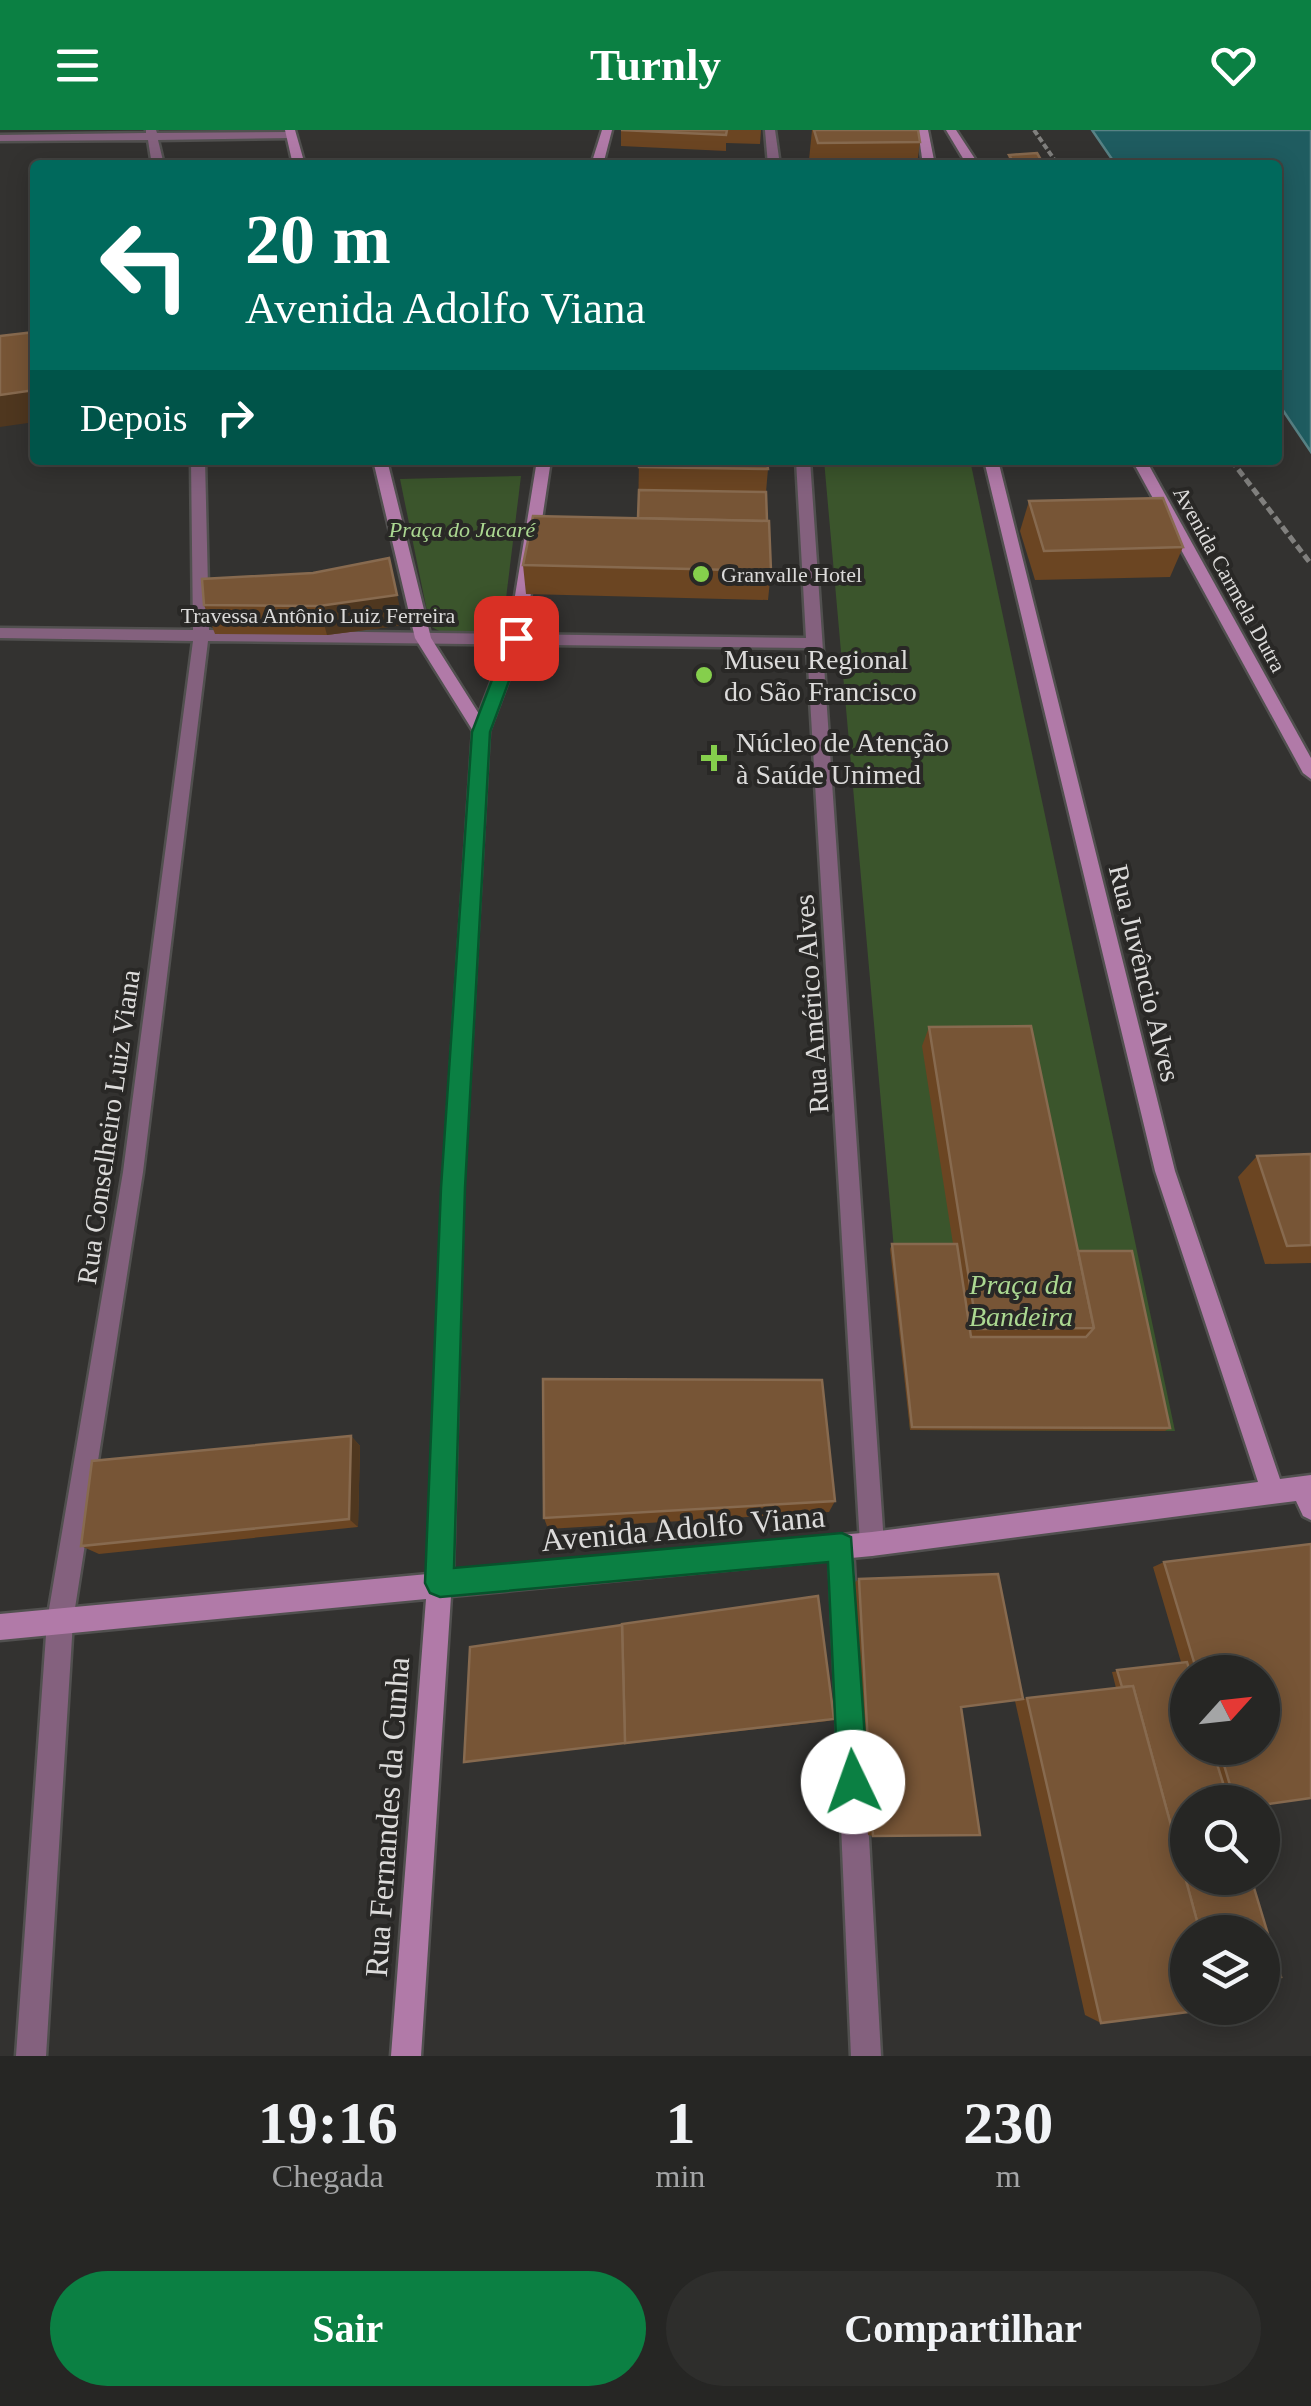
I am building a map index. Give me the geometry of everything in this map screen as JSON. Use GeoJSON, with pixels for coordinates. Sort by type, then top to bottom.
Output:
{"type":"FeatureCollection","features":[{"type":"Feature","properties":{"kind":"street"},"geometry":{"type":"LineString","coordinates":[[598,160],[607,130]]}},
{"type":"Feature","properties":{"kind":"street"},"geometry":{"type":"LineString","coordinates":[[770,130],[773,160]]}},
{"type":"Feature","properties":{"kind":"street"},"geometry":{"type":"LineString","coordinates":[[923,130],[928,160]]}},
{"type":"Feature","properties":{"kind":"street"},"geometry":{"type":"LineString","coordinates":[[950,130],[970,160]]}},
{"type":"Feature","properties":{"kind":"street"},"geometry":{"type":"LineString","coordinates":[[0,138],[290,132],[298,160]]}},
{"type":"Feature","properties":{"kind":"street"},"geometry":{"type":"LineString","coordinates":[[151,134],[157,160]]}},
{"type":"Feature","properties":{"kind":"street","name":"Rua Conselheiro Luiz Viana"},"geometry":{"type":"LineString","coordinates":[[30,2056],[60,1622],[133,1172],[201,638],[198,465]]}},
{"type":"Feature","properties":{"kind":"street"},"geometry":{"type":"LineString","coordinates":[[381,465],[422,638],[481,732]]}},
{"type":"Feature","properties":{"kind":"street","name":"Rua Fernandes da Cunha"},"geometry":{"type":"LineString","coordinates":[[406,2056],[440,1583],[453,1188],[481,732],[516,638],[543,465]]}},
{"type":"Feature","properties":{"kind":"street","name":"Rua Américo Alves"},"geometry":{"type":"LineString","coordinates":[[803,465],[872,1544]]}},
{"type":"Feature","properties":{"kind":"street","name":"Rua Juvêncio Alves"},"geometry":{"type":"LineString","coordinates":[[992,465],[1164,1171],[1272,1492]]}},
{"type":"Feature","properties":{"kind":"street","name":"Avenida Carmela Dutra"},"geometry":{"type":"LineString","coordinates":[[1142,465],[1311,773]]}},
{"type":"Feature","properties":{"kind":"street","name":"Travessa Antônio Luiz Ferreira"},"geometry":{"type":"LineString","coordinates":[[0,633],[816,643]]}},
{"type":"Feature","properties":{"kind":"street","name":"Avenida Adolfo Viana"},"geometry":{"type":"LineString","coordinates":[[0,1627],[872,1544],[1272,1492],[1308,1494]]}},
{"type":"Feature","properties":{"kind":"street"},"geometry":{"type":"LineString","coordinates":[[842,1547],[866,2056]]}},
{"type":"Feature","properties":{"kind":"path"},"geometry":{"type":"LineString","coordinates":[[1034,130],[1055,160]]}},
{"type":"Feature","properties":{"kind":"path"},"geometry":{"type":"LineString","coordinates":[[1235,465],[1311,564]]}},
{"type":"Feature","properties":{"kind":"green space","name":"Praça da Bandeira"},"geometry":{"type":"Polygon","coordinates":[[[824,465],[971,465],[1175,1431],[910,1430],[824,465]]]}},
{"type":"Feature","properties":{"kind":"green space","name":"Praça do Jacaré"},"geometry":{"type":"Polygon","coordinates":[[[521,476],[502,631],[443,633],[430,626],[400,479],[521,476]]]}},
{"type":"Feature","properties":{"kind":"water"},"geometry":{"type":"Polygon","coordinates":[[[1092,130],[1311,130],[1311,452],[1282,409],[1282,160],[1113,160],[1092,130]]]}},
{"type":"Feature","properties":{"kind":"building"},"geometry":{"type":"Polygon","coordinates":[[[621,130],[727,130],[726,135],[621,130]]]}},
{"type":"Feature","properties":{"kind":"building"},"geometry":{"type":"Polygon","coordinates":[[[814,130],[918,130],[920,142],[818,143],[814,130]]]}},
{"type":"Feature","properties":{"kind":"building"},"geometry":{"type":"Polygon","coordinates":[[[1037,153],[1041,160],[1012,160],[1009,155],[1037,153]]]}},
{"type":"Feature","properties":{"kind":"building"},"geometry":{"type":"Polygon","coordinates":[[[30,333],[30,391],[0,395],[0,336],[30,333]]]}},
{"type":"Feature","properties":{"kind":"building"},"geometry":{"type":"Polygon","coordinates":[[[768,465],[768,469],[639,467],[768,465]]]}},
{"type":"Feature","properties":{"kind":"building"},"geometry":{"type":"Polygon","coordinates":[[[639,490],[766,492],[767,521],[638,518],[639,490]]]}},
{"type":"Feature","properties":{"kind":"building"},"geometry":{"type":"Polygon","coordinates":[[[1163,498],[1183,547],[1044,551],[1029,501],[1163,498]]]}},
{"type":"Feature","properties":{"kind":"building"},"geometry":{"type":"Polygon","coordinates":[[[533,516],[769,521],[771,571],[523,565],[533,516]]]}},
{"type":"Feature","properties":{"kind":"building"},"geometry":{"type":"Polygon","coordinates":[[[389,558],[397,595],[319,606],[204,605],[202,579],[313,573],[389,558]]]}},
{"type":"Feature","properties":{"kind":"building"},"geometry":{"type":"Polygon","coordinates":[[[1031,1026],[1094,1328],[977,1329],[929,1027],[1031,1026]]]}},
{"type":"Feature","properties":{"kind":"building"},"geometry":{"type":"Polygon","coordinates":[[[1311,1154],[1311,1245],[1287,1246],[1257,1156],[1311,1154]]]}},
{"type":"Feature","properties":{"kind":"building"},"geometry":{"type":"Polygon","coordinates":[[[892,1244],[957,1244],[971,1337],[1086,1337],[1094,1328],[1078,1251],[1132,1251],[1170,1428],[912,1427],[892,1244]]]}},
{"type":"Feature","properties":{"kind":"building"},"geometry":{"type":"Polygon","coordinates":[[[543,1379],[822,1380],[835,1501],[544,1518],[543,1379]]]}},
{"type":"Feature","properties":{"kind":"building"},"geometry":{"type":"Polygon","coordinates":[[[351,1436],[349,1519],[81,1546],[92,1461],[351,1436]]]}},
{"type":"Feature","properties":{"kind":"building"},"geometry":{"type":"Polygon","coordinates":[[[1311,1544],[1311,1798],[1280,1802],[1280,1785],[1230,1785],[1224,1765],[1280,1765],[1280,1655],[1192,1655],[1164,1562],[1311,1544]]]}},
{"type":"Feature","properties":{"kind":"building"},"geometry":{"type":"Polygon","coordinates":[[[998,1574],[1023,1699],[961,1707],[980,1835],[873,1836],[859,1579],[998,1574]]]}},
{"type":"Feature","properties":{"kind":"building"},"geometry":{"type":"Polygon","coordinates":[[[818,1596],[834,1719],[625,1743],[622,1624],[818,1596]]]}},
{"type":"Feature","properties":{"kind":"building"},"geometry":{"type":"Polygon","coordinates":[[[622,1625],[625,1743],[464,1762],[470,1647],[622,1625]]]}},
{"type":"Feature","properties":{"kind":"building"},"geometry":{"type":"Polygon","coordinates":[[[1170,1664],[1170,1765],[1217,1765],[1224,1785],[1170,1785],[1170,1822],[1133,1686],[1122,1687],[1117,1670],[1170,1664]]]}},
{"type":"Feature","properties":{"kind":"building"},"geometry":{"type":"Polygon","coordinates":[[[1133,1686],[1170,1822],[1170,1895],[1190,1895],[1195,1915],[1170,1915],[1170,2014],[1101,2023],[1027,1698],[1133,1686]]]}},
{"type":"Feature","properties":{"kind":"building"},"geometry":{"type":"Polygon","coordinates":[[[1190,1895],[1256,1895],[1262,1915],[1195,1915],[1190,1895]]]}},
{"type":"Feature","properties":{"kind":"place","name":"Granvalle Hotel"},"geometry":{"type":"Point","coordinates":[701,574]}},
{"type":"Feature","properties":{"kind":"place","name":"Museu Regional do São Francisco"},"geometry":{"type":"Point","coordinates":[704,675]}},
{"type":"Feature","properties":{"kind":"place","name":"Núcleo de Atenção à Saúde Unimed"},"geometry":{"type":"Point","coordinates":[714,758]}},
{"type":"Feature","properties":{"kind":"route"},"geometry":{"type":"LineString","coordinates":[[516,638],[481,732],[453,1188],[440,1583],[842,1547],[853,1782]]}}]}
